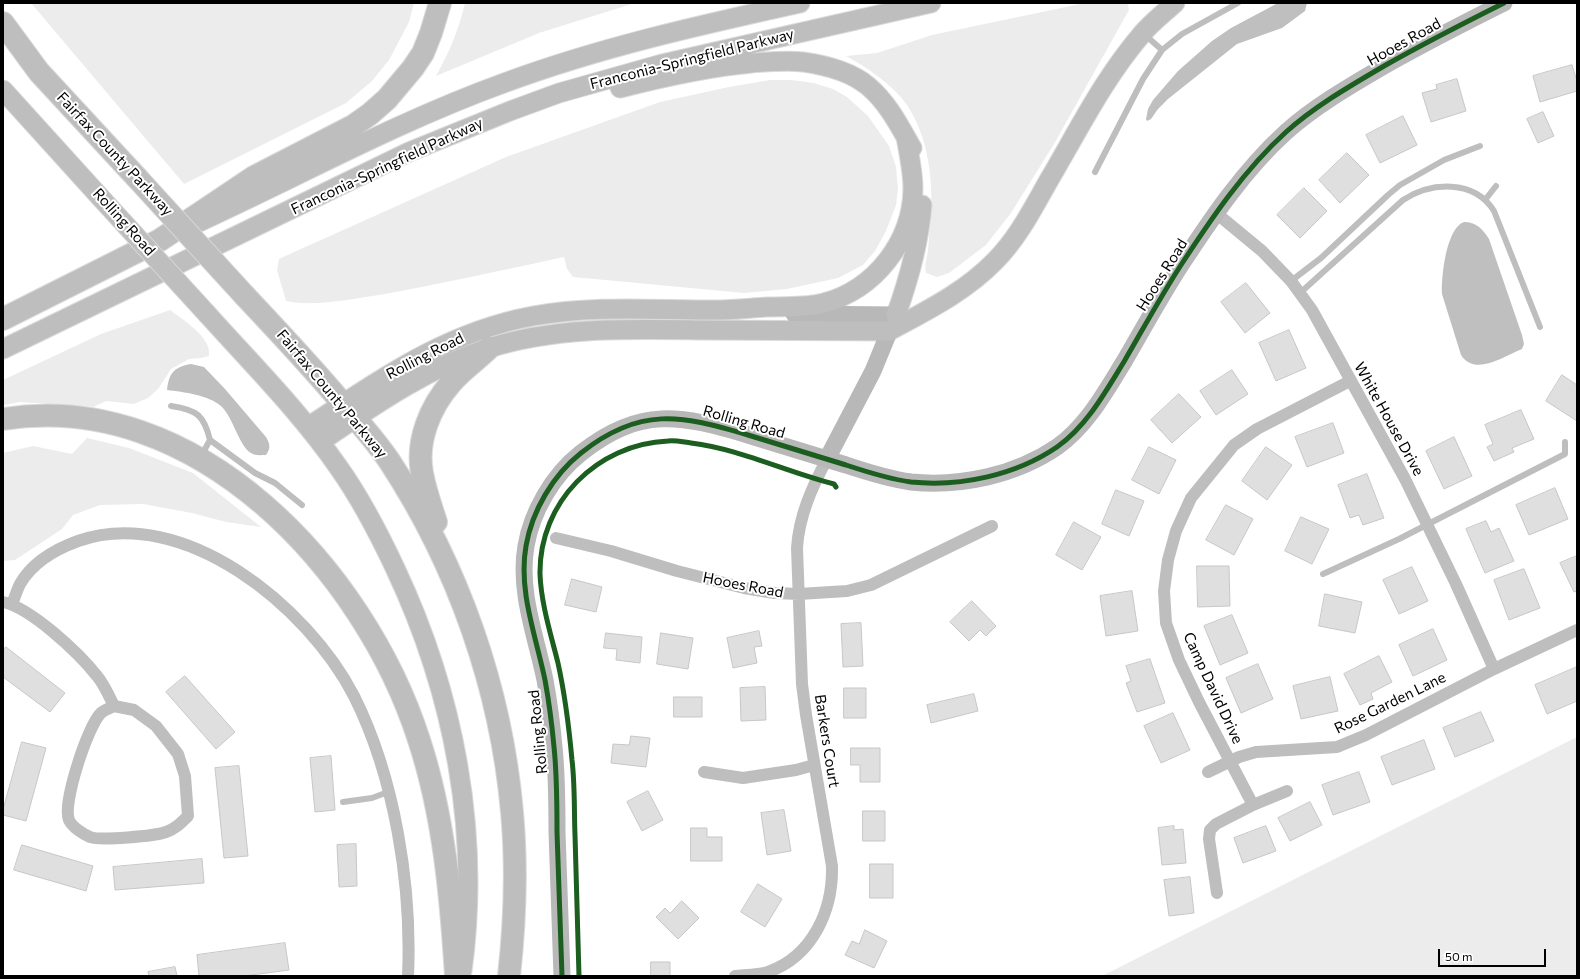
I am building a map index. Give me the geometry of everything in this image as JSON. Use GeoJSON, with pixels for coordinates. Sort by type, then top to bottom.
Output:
{"type":"FeatureCollection","features":[{"type":"Feature","properties":{"kind":"highway","name":"Fairfax County Parkway"},"geometry":{"type":"LineString","coordinates":[[3,319],[160,240],[254,177],[353,126],[370,114],[387,99],[413,68],[431,33],[440,3]]}},
{"type":"Feature","properties":{"kind":"highway","name":"Fairfax County Parkway"},"geometry":{"type":"LineString","coordinates":[[3,23],[39,72],[244,296],[311,365],[373,438],[407,489],[432,534],[454,581],[468,618],[492,695],[500,732],[512,812],[515,884],[509,976]]}},
{"type":"Feature","properties":{"kind":"highway"},"geometry":{"type":"LineString","coordinates":[[454,581],[423,477],[420,453],[429,419],[438,398],[452,382],[489,348]]}},
{"type":"Feature","properties":{"kind":"highway"},"geometry":{"type":"LineString","coordinates":[[3,418],[48,416],[71,417],[115,424],[155,438],[199,459],[239,485],[283,522],[303,542],[340,586],[386,661],[409,711],[417,733],[435,801],[448,884],[456,976]]}},
{"type":"Feature","properties":{"kind":"main road","name":"Franconia-Springfield Parkway"},"geometry":{"type":"LineString","coordinates":[[160,240],[263,193],[408,122],[505,83],[629,44],[800,3]]}},
{"type":"Feature","properties":{"kind":"main road","name":"Franconia-Springfield Parkway"},"geometry":{"type":"LineString","coordinates":[[3,350],[409,152],[510,111],[559,93],[609,78],[713,51],[931,3]]}},
{"type":"Feature","properties":{"kind":"main road"},"geometry":{"type":"LineString","coordinates":[[892,323],[928,310],[961,290],[996,261],[1021,228],[1112,74],[1143,33],[1175,3]]}},
{"type":"Feature","properties":{"kind":"main road"},"geometry":{"type":"LineString","coordinates":[[3,36],[39,72]]}},
{"type":"Feature","properties":{"kind":"main road"},"geometry":{"type":"LineString","coordinates":[[409,152],[485,133],[549,109],[622,87],[722,67],[783,61],[802,62],[829,68],[867,85],[876,94],[892,113],[918,159],[921,173],[922,204],[918,238],[910,274],[892,323]]}},
{"type":"Feature","properties":{"kind":"main road","name":"Rolling Road"},"geometry":{"type":"LineString","coordinates":[[3,90],[308,427],[358,497],[386,550],[417,616],[439,682],[455,753],[466,822],[468,851],[467,918],[461,976]]}},
{"type":"Feature","properties":{"kind":"main road"},"geometry":{"type":"LineString","coordinates":[[717,310],[800,307],[823,303],[847,294],[872,277],[884,266],[892,254],[905,230],[910,215],[913,189],[906,137]]}},
{"type":"Feature","properties":{"kind":"main road","name":"Rolling Road"},"geometry":{"type":"LineString","coordinates":[[320,442],[373,384],[430,351],[458,338],[506,322],[560,312],[585,310],[717,310]]}},
{"type":"Feature","properties":{"kind":"main road","name":"Rolling Road"},"geometry":{"type":"LineString","coordinates":[[308,427],[349,411],[464,357],[489,348],[537,336],[591,330],[892,323]]}},
{"type":"Feature","properties":{"kind":"street","name":"Hooes Road"},"geometry":{"type":"LineString","coordinates":[[827,459],[895,479],[910,482],[942,483],[973,480],[1003,473],[1031,462],[1064,442],[1098,403],[1178,270],[1216,213],[1266,151],[1307,115],[1346,88],[1504,3]]}},
{"type":"Feature","properties":{"kind":"street","name":"White House Drive"},"geometry":{"type":"LineString","coordinates":[[1216,213],[1262,252],[1291,281],[1312,310],[1404,479],[1494,669]]}},
{"type":"Feature","properties":{"kind":"street","name":"Rolling Road"},"geometry":{"type":"LineString","coordinates":[[717,310],[892,323]]}},
{"type":"Feature","properties":{"kind":"street"},"geometry":{"type":"LineString","coordinates":[[827,459],[866,386],[892,323]]}},
{"type":"Feature","properties":{"kind":"street","name":"Camp David Drive"},"geometry":{"type":"LineString","coordinates":[[1253,805],[1179,660],[1166,623],[1164,591],[1168,560],[1176,531],[1191,498],[1234,445],[1257,428],[1350,381]]}},
{"type":"Feature","properties":{"kind":"street","name":"Rolling Road"},"geometry":{"type":"LineString","coordinates":[[562,976],[554,751],[546,685],[525,593],[524,570],[526,548],[530,528],[538,509],[548,491],[573,459],[607,434],[620,428],[647,421],[675,419],[707,423],[827,459]]}},
{"type":"Feature","properties":{"kind":"street","name":"Barkers Court"},"geometry":{"type":"LineString","coordinates":[[735,976],[767,972],[790,960],[808,944],[817,931],[824,918],[831,891],[832,866],[814,765],[802,684],[797,548],[798,530],[813,486],[827,459]]}},
{"type":"Feature","properties":{"kind":"street","name":"Hooes Road"},"geometry":{"type":"LineString","coordinates":[[556,538],[611,551],[677,571],[744,588],[774,593],[799,594],[847,591],[871,585],[992,526]]}},
{"type":"Feature","properties":{"kind":"street"},"geometry":{"type":"LineString","coordinates":[[114,706],[100,713],[91,728],[71,786],[67,804],[69,820],[77,830],[91,838],[127,838],[165,833],[178,826],[188,816],[185,776],[178,754],[156,726],[134,710],[114,706],[98,677],[77,654],[40,622],[8,603],[34,566],[59,549],[85,538],[120,533],[139,534],[181,543],[210,555],[239,571],[267,591],[292,612],[317,639],[336,667],[354,696],[369,729],[388,792],[399,840],[405,879],[408,916],[408,976]]}},
{"type":"Feature","properties":{"kind":"street","name":"Rose Garden Lane"},"geometry":{"type":"LineString","coordinates":[[1208,772],[1239,757],[1256,752],[1337,747],[1366,735],[1494,669],[1577,630]]}},
{"type":"Feature","properties":{"kind":"street"},"geometry":{"type":"LineString","coordinates":[[704,772],[743,778],[796,770],[814,765]]}},
{"type":"Feature","properties":{"kind":"street"},"geometry":{"type":"LineString","coordinates":[[1217,893],[1209,839],[1210,830],[1216,824],[1253,805],[1287,791]]}},
{"type":"Feature","properties":{"kind":"lane"},"geometry":{"type":"LineString","coordinates":[[1095,172],[1143,78],[1162,50],[1182,34],[1238,3]]}},
{"type":"Feature","properties":{"kind":"lane"},"geometry":{"type":"LineString","coordinates":[[1143,33],[1162,50]]}},
{"type":"Feature","properties":{"kind":"lane"},"geometry":{"type":"LineString","coordinates":[[1291,281],[1321,258],[1400,185],[1444,160],[1480,146]]}},
{"type":"Feature","properties":{"kind":"lane"},"geometry":{"type":"LineString","coordinates":[[1485,200],[1496,186]]}},
{"type":"Feature","properties":{"kind":"lane"},"geometry":{"type":"LineString","coordinates":[[1300,293],[1398,204],[1417,192],[1431,187],[1450,187],[1471,192],[1485,200],[1494,212],[1540,327]]}},
{"type":"Feature","properties":{"kind":"lane"},"geometry":{"type":"LineString","coordinates":[[171,406],[189,410],[203,418],[210,440],[256,473],[275,483],[302,505]]}},
{"type":"Feature","properties":{"kind":"lane"},"geometry":{"type":"LineString","coordinates":[[199,459],[210,440]]}},
{"type":"Feature","properties":{"kind":"lane"},"geometry":{"type":"LineString","coordinates":[[1323,574],[1427,525],[1565,454],[1565,442]]}},
{"type":"Feature","properties":{"kind":"lane"},"geometry":{"type":"LineString","coordinates":[[343,802],[372,798],[388,792]]}},
{"type":"Feature","properties":{"kind":"shaded area"},"geometry":{"type":"Polygon","coordinates":[[[31,3],[414,3],[409,22],[389,60],[372,81],[346,103],[184,184],[31,3]]]}},
{"type":"Feature","properties":{"kind":"shaded area"},"geometry":{"type":"Polygon","coordinates":[[[465,3],[635,3],[539,33],[436,76],[453,41],[465,3]]]}},
{"type":"Feature","properties":{"kind":"shaded area"},"geometry":{"type":"Polygon","coordinates":[[[1085,3],[1128,3],[1129,10],[1054,144],[1011,213],[986,245],[949,273],[937,277],[926,273],[925,264],[928,250],[931,213],[931,185],[928,158],[920,130],[907,105],[887,83],[871,71],[846,56],[877,53],[932,35],[1085,3]]]}},
{"type":"Feature","properties":{"kind":"shaded area"},"geometry":{"type":"Polygon","coordinates":[[[1278,3],[1307,3],[1305,11],[1282,28],[1237,44],[1168,99],[1151,119],[1147,121],[1148,109],[1153,100],[1178,71],[1212,41],[1231,28],[1278,3]]]}},
{"type":"Feature","properties":{"kind":"shaded area"},"geometry":{"type":"Polygon","coordinates":[[[770,80],[791,80],[814,83],[833,89],[847,97],[868,116],[889,146],[896,167],[898,189],[896,205],[886,231],[875,251],[863,265],[838,278],[787,289],[744,293],[573,277],[567,269],[564,257],[449,282],[379,295],[321,303],[297,303],[286,301],[277,270],[279,259],[292,253],[506,157],[660,102],[770,80]]]}},
{"type":"Feature","properties":{"kind":"shaded area"},"geometry":{"type":"Polygon","coordinates":[[[1464,222],[1472,223],[1479,227],[1489,239],[1524,344],[1522,349],[1498,360],[1482,365],[1467,361],[1461,355],[1442,294],[1442,277],[1449,243],[1458,226],[1464,222]]]}},
{"type":"Feature","properties":{"kind":"shaded area"},"geometry":{"type":"Polygon","coordinates":[[[170,310],[196,330],[206,342],[209,349],[209,356],[189,359],[171,369],[158,389],[148,398],[134,404],[106,401],[93,407],[20,402],[3,405],[3,380],[101,334],[170,310]]]}},
{"type":"Feature","properties":{"kind":"shaded area"},"geometry":{"type":"Polygon","coordinates":[[[191,364],[204,367],[266,437],[269,450],[266,455],[254,455],[247,449],[239,438],[229,417],[216,402],[196,395],[167,390],[169,379],[173,372],[180,367],[191,364]]]}},
{"type":"Feature","properties":{"kind":"shaded area"},"geometry":{"type":"Polygon","coordinates":[[[87,438],[129,448],[193,473],[261,527],[226,522],[192,513],[143,504],[100,505],[73,515],[62,529],[15,560],[3,561],[3,453],[33,446],[72,454],[87,438]]]}},
{"type":"Feature","properties":{"kind":"shaded area"},"geometry":{"type":"Polygon","coordinates":[[[1577,737],[1577,976],[1102,976],[1577,737]]]}},
{"type":"Feature","properties":{"kind":"building"},"geometry":{"type":"Polygon","coordinates":[[[1572,65],[1577,81],[1577,91],[1540,102],[1533,76],[1572,65]]]}},
{"type":"Feature","properties":{"kind":"building"},"geometry":{"type":"Polygon","coordinates":[[[1457,79],[1466,111],[1431,122],[1422,93],[1437,89],[1436,85],[1457,79]]]}},
{"type":"Feature","properties":{"kind":"building"},"geometry":{"type":"Polygon","coordinates":[[[1543,112],[1554,136],[1538,143],[1527,119],[1543,112]]]}},
{"type":"Feature","properties":{"kind":"building"},"geometry":{"type":"Polygon","coordinates":[[[1403,116],[1417,145],[1380,163],[1366,135],[1403,116]]]}},
{"type":"Feature","properties":{"kind":"building"},"geometry":{"type":"Polygon","coordinates":[[[1347,153],[1369,175],[1340,203],[1319,180],[1347,153]]]}},
{"type":"Feature","properties":{"kind":"building"},"geometry":{"type":"Polygon","coordinates":[[[1304,188],[1327,211],[1300,238],[1277,215],[1304,188]]]}},
{"type":"Feature","properties":{"kind":"building"},"geometry":{"type":"Polygon","coordinates":[[[1246,283],[1270,313],[1245,333],[1221,302],[1246,283]]]}},
{"type":"Feature","properties":{"kind":"building"},"geometry":{"type":"Polygon","coordinates":[[[1289,330],[1306,368],[1276,381],[1259,343],[1289,330]]]}},
{"type":"Feature","properties":{"kind":"building"},"geometry":{"type":"Polygon","coordinates":[[[1232,370],[1248,394],[1216,415],[1200,391],[1232,370]]]}},
{"type":"Feature","properties":{"kind":"building"},"geometry":{"type":"Polygon","coordinates":[[[1562,375],[1577,385],[1577,421],[1546,401],[1562,375]]]}},
{"type":"Feature","properties":{"kind":"building"},"geometry":{"type":"Polygon","coordinates":[[[1179,394],[1201,417],[1172,443],[1151,420],[1179,394]]]}},
{"type":"Feature","properties":{"kind":"building"},"geometry":{"type":"Polygon","coordinates":[[[1521,410],[1534,439],[1512,448],[1514,452],[1494,461],[1487,447],[1493,444],[1485,425],[1521,410]]]}},
{"type":"Feature","properties":{"kind":"building"},"geometry":{"type":"Polygon","coordinates":[[[1333,423],[1344,453],[1307,467],[1295,437],[1333,423]]]}},
{"type":"Feature","properties":{"kind":"building"},"geometry":{"type":"Polygon","coordinates":[[[1454,437],[1472,476],[1444,489],[1426,451],[1454,437]]]}},
{"type":"Feature","properties":{"kind":"building"},"geometry":{"type":"Polygon","coordinates":[[[1149,447],[1176,460],[1159,494],[1132,480],[1149,447]]]}},
{"type":"Feature","properties":{"kind":"building"},"geometry":{"type":"Polygon","coordinates":[[[1266,447],[1292,465],[1267,500],[1242,481],[1266,447]]]}},
{"type":"Feature","properties":{"kind":"building"},"geometry":{"type":"Polygon","coordinates":[[[1367,474],[1384,518],[1363,525],[1359,515],[1350,518],[1338,485],[1367,474]]]}},
{"type":"Feature","properties":{"kind":"building"},"geometry":{"type":"Polygon","coordinates":[[[1555,488],[1568,519],[1529,535],[1516,505],[1555,488]]]}},
{"type":"Feature","properties":{"kind":"building"},"geometry":{"type":"Polygon","coordinates":[[[1116,490],[1144,501],[1129,536],[1102,524],[1116,490]]]}},
{"type":"Feature","properties":{"kind":"building"},"geometry":{"type":"Polygon","coordinates":[[[1226,505],[1253,519],[1234,555],[1206,540],[1226,505]]]}},
{"type":"Feature","properties":{"kind":"building"},"geometry":{"type":"Polygon","coordinates":[[[1301,517],[1329,529],[1312,564],[1285,551],[1301,517]]]}},
{"type":"Feature","properties":{"kind":"building"},"geometry":{"type":"Polygon","coordinates":[[[1486,521],[1491,532],[1499,528],[1514,561],[1485,573],[1466,529],[1486,521]]]}},
{"type":"Feature","properties":{"kind":"building"},"geometry":{"type":"Polygon","coordinates":[[[1074,522],[1101,537],[1082,570],[1056,555],[1074,522]]]}},
{"type":"Feature","properties":{"kind":"building"},"geometry":{"type":"Polygon","coordinates":[[[1577,556],[1577,591],[1574,592],[1560,563],[1577,556]]]}},
{"type":"Feature","properties":{"kind":"building"},"geometry":{"type":"Polygon","coordinates":[[[1197,566],[1229,566],[1230,606],[1198,607],[1197,566]]]}},
{"type":"Feature","properties":{"kind":"building"},"geometry":{"type":"Polygon","coordinates":[[[1412,567],[1428,601],[1399,614],[1383,580],[1412,567]]]}},
{"type":"Feature","properties":{"kind":"building"},"geometry":{"type":"Polygon","coordinates":[[[1524,569],[1540,608],[1509,620],[1494,580],[1524,569]]]}},
{"type":"Feature","properties":{"kind":"building"},"geometry":{"type":"Polygon","coordinates":[[[572,579],[602,587],[596,612],[565,605],[572,579]]]}},
{"type":"Feature","properties":{"kind":"building"},"geometry":{"type":"Polygon","coordinates":[[[1132,591],[1138,631],[1106,636],[1100,596],[1132,591]]]}},
{"type":"Feature","properties":{"kind":"building"},"geometry":{"type":"Polygon","coordinates":[[[1325,594],[1362,602],[1355,633],[1319,626],[1325,594]]]}},
{"type":"Feature","properties":{"kind":"building"},"geometry":{"type":"Polygon","coordinates":[[[972,601],[996,626],[986,636],[980,630],[969,641],[950,622],[972,601]]]}},
{"type":"Feature","properties":{"kind":"building"},"geometry":{"type":"Polygon","coordinates":[[[1232,615],[1248,653],[1220,665],[1204,626],[1232,615]]]}},
{"type":"Feature","properties":{"kind":"building"},"geometry":{"type":"Polygon","coordinates":[[[861,623],[863,666],[843,667],[841,624],[861,623]]]}},
{"type":"Feature","properties":{"kind":"building"},"geometry":{"type":"Polygon","coordinates":[[[1433,629],[1447,660],[1413,676],[1399,645],[1433,629]]]}},
{"type":"Feature","properties":{"kind":"building"},"geometry":{"type":"Polygon","coordinates":[[[759,631],[762,646],[754,647],[757,663],[733,668],[727,638],[759,631]]]}},
{"type":"Feature","properties":{"kind":"building"},"geometry":{"type":"Polygon","coordinates":[[[606,633],[642,637],[640,663],[616,660],[617,649],[604,648],[606,633]]]}},
{"type":"Feature","properties":{"kind":"building"},"geometry":{"type":"Polygon","coordinates":[[[661,633],[693,638],[688,669],[657,664],[661,633]]]}},
{"type":"Feature","properties":{"kind":"building"},"geometry":{"type":"Polygon","coordinates":[[[6,647],[65,693],[50,712],[3,677],[3,651],[6,647]]]}},
{"type":"Feature","properties":{"kind":"building"},"geometry":{"type":"Polygon","coordinates":[[[1379,656],[1392,682],[1371,693],[1373,699],[1360,705],[1344,674],[1379,656]]]}},
{"type":"Feature","properties":{"kind":"building"},"geometry":{"type":"Polygon","coordinates":[[[1150,659],[1165,703],[1137,712],[1126,683],[1131,681],[1126,666],[1150,659]]]}},
{"type":"Feature","properties":{"kind":"building"},"geometry":{"type":"Polygon","coordinates":[[[1258,664],[1273,699],[1241,713],[1226,678],[1258,664]]]}},
{"type":"Feature","properties":{"kind":"building"},"geometry":{"type":"Polygon","coordinates":[[[1577,667],[1577,701],[1547,714],[1535,685],[1577,667]]]}},
{"type":"Feature","properties":{"kind":"building"},"geometry":{"type":"Polygon","coordinates":[[[185,676],[235,732],[216,749],[166,692],[185,676]]]}},
{"type":"Feature","properties":{"kind":"building"},"geometry":{"type":"Polygon","coordinates":[[[1330,677],[1338,711],[1301,719],[1293,686],[1330,677]]]}},
{"type":"Feature","properties":{"kind":"building"},"geometry":{"type":"Polygon","coordinates":[[[765,687],[766,720],[741,721],[740,688],[765,687]]]}},
{"type":"Feature","properties":{"kind":"building"},"geometry":{"type":"Polygon","coordinates":[[[844,688],[866,688],[866,718],[844,718],[844,688]]]}},
{"type":"Feature","properties":{"kind":"building"},"geometry":{"type":"Polygon","coordinates":[[[974,694],[978,711],[931,723],[927,705],[974,694]]]}},
{"type":"Feature","properties":{"kind":"building"},"geometry":{"type":"Polygon","coordinates":[[[674,697],[702,697],[702,717],[674,717],[674,697]]]}},
{"type":"Feature","properties":{"kind":"building"},"geometry":{"type":"Polygon","coordinates":[[[1481,712],[1494,741],[1455,757],[1443,728],[1481,712]]]}},
{"type":"Feature","properties":{"kind":"building"},"geometry":{"type":"Polygon","coordinates":[[[1173,713],[1190,750],[1161,763],[1144,726],[1173,713]]]}},
{"type":"Feature","properties":{"kind":"building"},"geometry":{"type":"Polygon","coordinates":[[[631,736],[650,738],[646,767],[611,763],[613,744],[629,745],[631,736]]]}},
{"type":"Feature","properties":{"kind":"building"},"geometry":{"type":"Polygon","coordinates":[[[1424,740],[1435,769],[1392,785],[1381,757],[1424,740]]]}},
{"type":"Feature","properties":{"kind":"building"},"geometry":{"type":"Polygon","coordinates":[[[22,742],[46,748],[26,821],[3,815],[3,810],[22,742]]]}},
{"type":"Feature","properties":{"kind":"building"},"geometry":{"type":"Polygon","coordinates":[[[851,748],[880,748],[880,782],[860,782],[860,765],[851,765],[851,748]]]}},
{"type":"Feature","properties":{"kind":"building"},"geometry":{"type":"Polygon","coordinates":[[[331,756],[335,810],[315,812],[310,758],[331,756]]]}},
{"type":"Feature","properties":{"kind":"building"},"geometry":{"type":"Polygon","coordinates":[[[239,766],[248,856],[224,858],[215,768],[239,766]]]}},
{"type":"Feature","properties":{"kind":"building"},"geometry":{"type":"Polygon","coordinates":[[[1359,772],[1370,802],[1333,815],[1322,785],[1359,772]]]}},
{"type":"Feature","properties":{"kind":"building"},"geometry":{"type":"Polygon","coordinates":[[[648,791],[663,820],[642,831],[627,802],[648,791]]]}},
{"type":"Feature","properties":{"kind":"building"},"geometry":{"type":"Polygon","coordinates":[[[1310,802],[1322,825],[1290,841],[1278,818],[1310,802]]]}},
{"type":"Feature","properties":{"kind":"building"},"geometry":{"type":"Polygon","coordinates":[[[784,810],[791,851],[767,855],[761,813],[784,810]]]}},
{"type":"Feature","properties":{"kind":"building"},"geometry":{"type":"Polygon","coordinates":[[[863,811],[885,811],[885,841],[863,841],[863,811]]]}},
{"type":"Feature","properties":{"kind":"building"},"geometry":{"type":"Polygon","coordinates":[[[1174,826],[1174,830],[1183,829],[1186,863],[1162,865],[1158,828],[1174,826]]]}},
{"type":"Feature","properties":{"kind":"building"},"geometry":{"type":"Polygon","coordinates":[[[1266,826],[1276,851],[1243,863],[1234,838],[1266,826]]]}},
{"type":"Feature","properties":{"kind":"building"},"geometry":{"type":"Polygon","coordinates":[[[691,828],[707,828],[707,837],[722,837],[722,861],[691,861],[691,828]]]}},
{"type":"Feature","properties":{"kind":"building"},"geometry":{"type":"Polygon","coordinates":[[[356,844],[357,886],[339,887],[337,845],[356,844]]]}},
{"type":"Feature","properties":{"kind":"building"},"geometry":{"type":"Polygon","coordinates":[[[22,845],[93,866],[86,891],[14,870],[22,845]]]}},
{"type":"Feature","properties":{"kind":"building"},"geometry":{"type":"Polygon","coordinates":[[[202,859],[204,883],[115,890],[113,867],[202,859]]]}},
{"type":"Feature","properties":{"kind":"building"},"geometry":{"type":"Polygon","coordinates":[[[870,864],[893,864],[893,898],[870,898],[870,864]]]}},
{"type":"Feature","properties":{"kind":"building"},"geometry":{"type":"Polygon","coordinates":[[[1190,877],[1194,913],[1169,916],[1164,880],[1190,877]]]}},
{"type":"Feature","properties":{"kind":"building"},"geometry":{"type":"Polygon","coordinates":[[[758,884],[782,899],[765,927],[741,912],[758,884]]]}},
{"type":"Feature","properties":{"kind":"building"},"geometry":{"type":"Polygon","coordinates":[[[682,901],[699,918],[678,939],[656,917],[665,908],[670,913],[682,901]]]}},
{"type":"Feature","properties":{"kind":"building"},"geometry":{"type":"Polygon","coordinates":[[[865,930],[887,941],[874,968],[845,955],[852,941],[859,944],[865,930]]]}},
{"type":"Feature","properties":{"kind":"building"},"geometry":{"type":"Polygon","coordinates":[[[285,943],[289,970],[244,976],[199,976],[197,955],[285,943]]]}},
{"type":"Feature","properties":{"kind":"building"},"geometry":{"type":"Polygon","coordinates":[[[651,962],[670,962],[670,976],[651,976],[651,962]]]}},
{"type":"Feature","properties":{"kind":"building"},"geometry":{"type":"Polygon","coordinates":[[[175,967],[177,976],[149,976],[148,972],[175,967]]]}},
{"type":"Feature","properties":{"kind":"cycle path"},"geometry":{"type":"LineString","coordinates":[[562,976],[555,758],[545,680],[529,613],[524,580],[526,546],[533,520],[545,495],[561,472],[581,453],[602,438],[642,421],[662,419],[702,423],[724,428],[870,473],[911,482],[949,483],[968,481],[1006,472],[1041,457],[1068,439],[1087,418],[1111,384],[1159,301],[1204,230],[1256,162],[1286,132],[1321,105],[1384,66],[1504,3]]}},
{"type":"Feature","properties":{"kind":"cycle path"},"geometry":{"type":"LineString","coordinates":[[579,976],[573,769],[563,687],[544,608],[540,574],[542,548],[550,523],[561,501],[577,482],[596,465],[618,453],[642,445],[668,441],[691,443],[727,450],[834,484],[836,487]]}}]}
